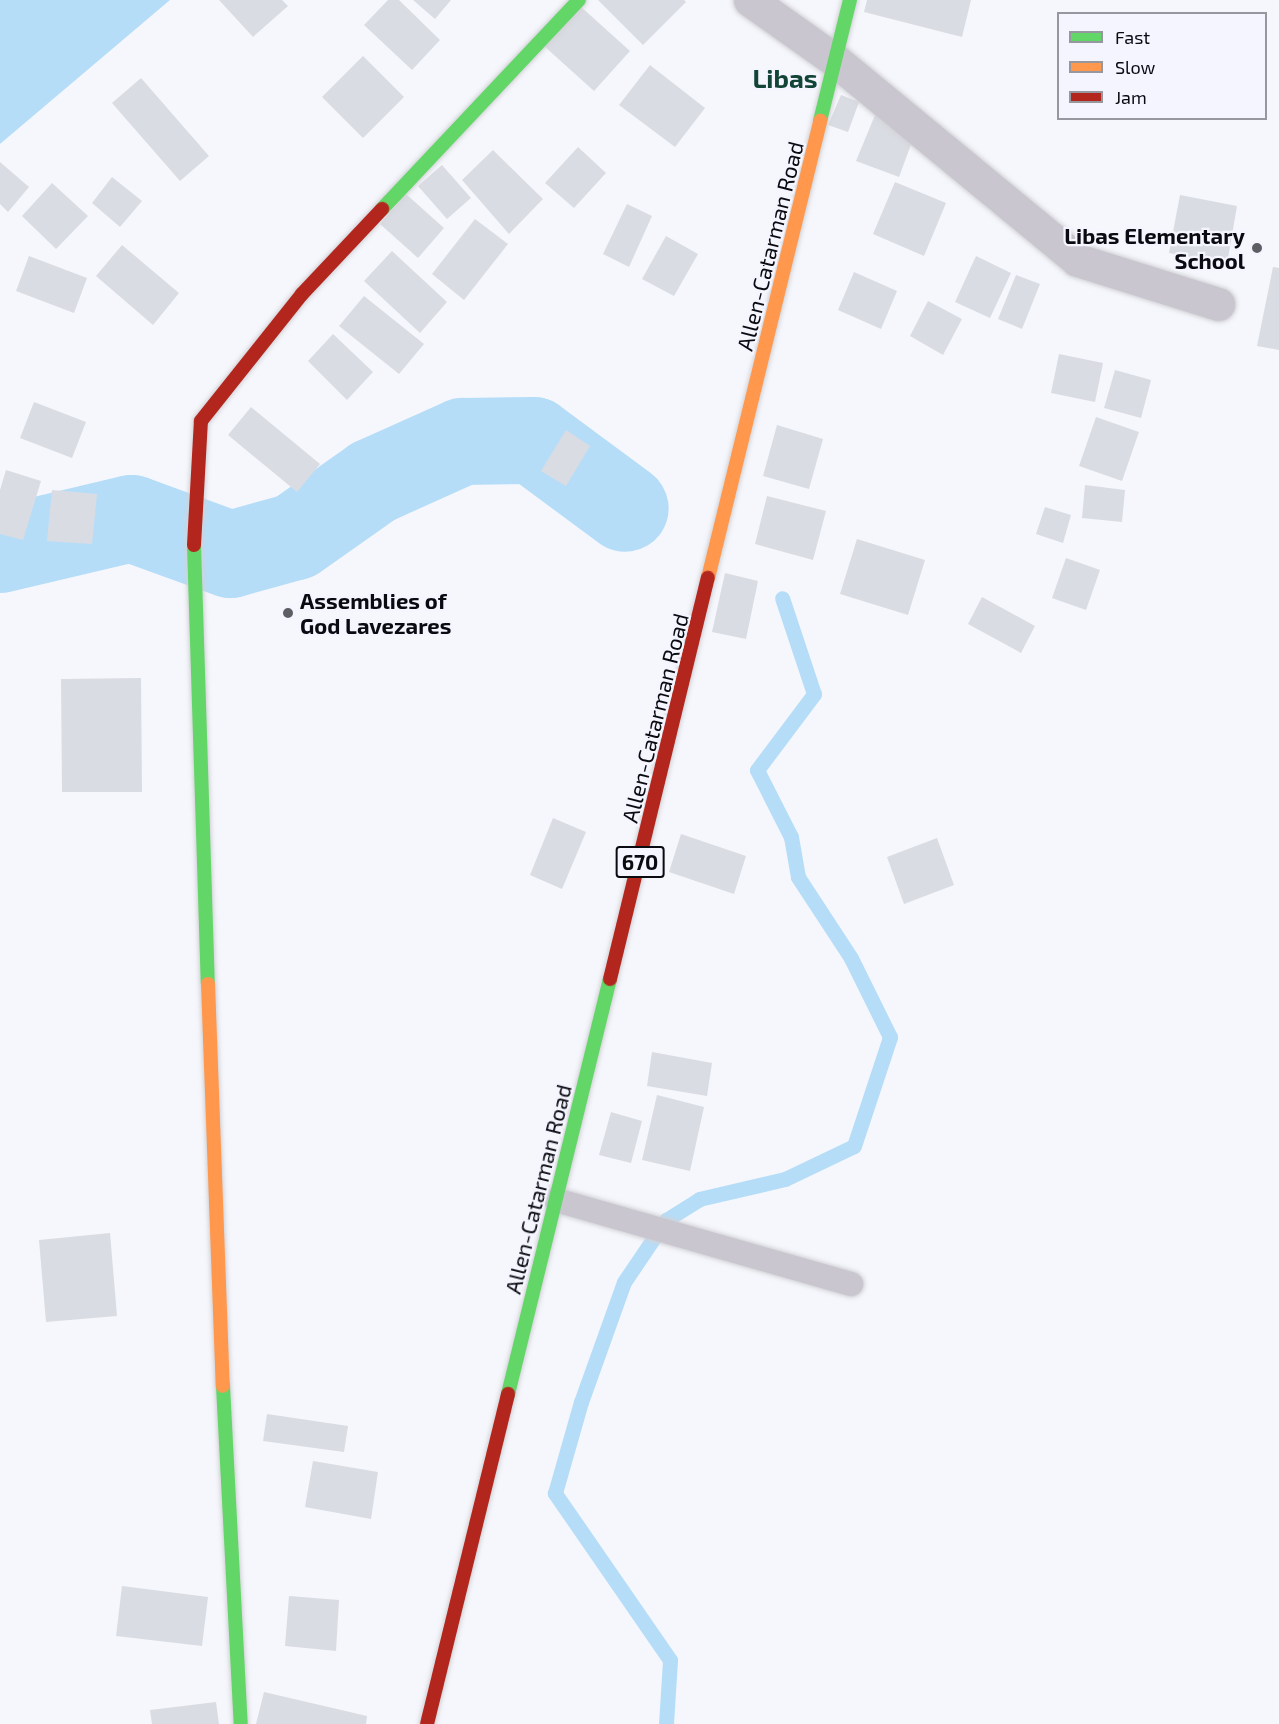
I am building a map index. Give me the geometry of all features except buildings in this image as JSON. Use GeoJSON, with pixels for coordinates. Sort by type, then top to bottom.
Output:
{"type":"FeatureCollection","features":[{"type":"Feature","properties":{"kind":"street"},"geometry":{"type":"LineString","coordinates":[[241,1724],[221,1342],[194,563],[201,421],[302,294],[579,0]]}},
{"type":"Feature","properties":{"kind":"street"},"geometry":{"type":"LineString","coordinates":[[750,0],[836,61],[1077,260],[1218,304]]}},
{"type":"Feature","properties":{"kind":"street","name":"Allen-Catarman Road"},"geometry":{"type":"LineString","coordinates":[[427,1724],[850,0]]}},
{"type":"Feature","properties":{"kind":"lane"},"geometry":{"type":"LineString","coordinates":[[556,1200],[851,1284]]}},
{"type":"Feature","properties":{"kind":"water"},"geometry":{"type":"Polygon","coordinates":[[[0,0],[170,0],[0,144],[0,0]]]}},
{"type":"Feature","properties":{"kind":"waterway"},"geometry":{"type":"LineString","coordinates":[[0,549],[131,518],[230,554],[295,536],[373,481],[462,441],[533,440],[625,508]]}},
{"type":"Feature","properties":{"kind":"waterway"},"geometry":{"type":"LineString","coordinates":[[666,1724],[670,1660],[555,1493],[581,1402],[624,1282],[666,1220],[699,1199],[785,1179],[854,1146],[890,1037],[851,958],[798,877],[791,837],[757,770],[814,694],[782,598]]}},
{"type":"Feature","properties":{"kind":"traffic: fast"},"geometry":{"type":"LineString","coordinates":[[382,209],[579,0]]}},
{"type":"Feature","properties":{"kind":"traffic: fast"},"geometry":{"type":"LineString","coordinates":[[820,121],[850,0]]}},
{"type":"Feature","properties":{"kind":"traffic: fast"},"geometry":{"type":"LineString","coordinates":[[194,545],[208,984]]}},
{"type":"Feature","properties":{"kind":"traffic: fast"},"geometry":{"type":"LineString","coordinates":[[508,1394],[610,979]]}},
{"type":"Feature","properties":{"kind":"traffic: fast"},"geometry":{"type":"LineString","coordinates":[[223,1386],[241,1724]]}},
{"type":"Feature","properties":{"kind":"traffic: slow"},"geometry":{"type":"LineString","coordinates":[[708,578],[820,121]]}},
{"type":"Feature","properties":{"kind":"traffic: slow"},"geometry":{"type":"LineString","coordinates":[[208,984],[223,1386]]}},
{"type":"Feature","properties":{"kind":"traffic: jam"},"geometry":{"type":"LineString","coordinates":[[194,545],[201,421],[302,294],[382,209]]}},
{"type":"Feature","properties":{"kind":"traffic: jam"},"geometry":{"type":"LineString","coordinates":[[610,979],[708,578]]}},
{"type":"Feature","properties":{"kind":"traffic: jam"},"geometry":{"type":"LineString","coordinates":[[427,1724],[508,1394]]}},
{"type":"Feature","properties":{"kind":"place","name":"Libas Elementary School"},"geometry":{"type":"Point","coordinates":[1257,248]}},
{"type":"Feature","properties":{"kind":"place","name":"Assemblies of God Lavezares"},"geometry":{"type":"Point","coordinates":[288,613]}},
{"type":"Feature","properties":{"kind":"district","name":"Libas"},"geometry":{"type":"Point","coordinates":[785,78]}}]}
